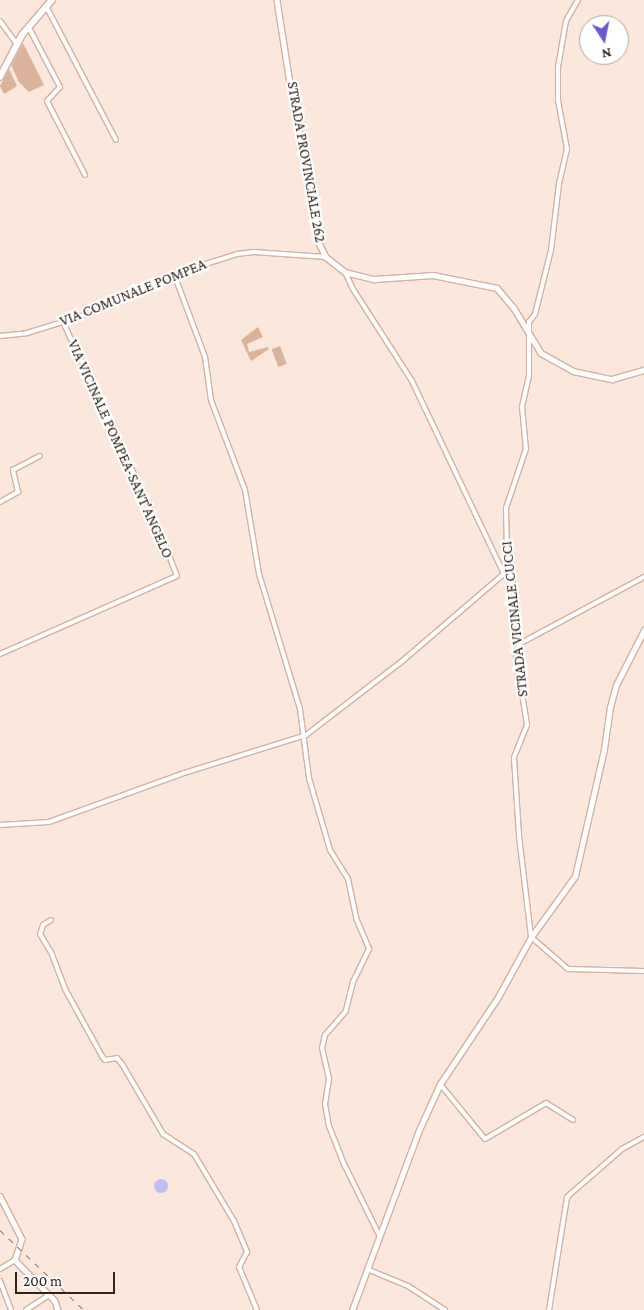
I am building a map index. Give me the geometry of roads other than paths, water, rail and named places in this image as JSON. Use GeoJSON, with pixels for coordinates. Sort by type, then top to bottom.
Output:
{"type":"FeatureCollection","features":[{"type":"Feature","properties":{"kind":"main road"},"geometry":{"type":"LineString","coordinates":[[0,77],[28,26],[52,0]]}},
{"type":"Feature","properties":{"kind":"main road"},"geometry":{"type":"LineString","coordinates":[[352,1310],[440,1084],[498,997],[531,937],[575,876],[601,766],[612,700],[644,630]]}},
{"type":"Feature","properties":{"kind":"street","name":"STRADA PROVINCIALE 262"},"geometry":{"type":"LineString","coordinates":[[277,0],[295,115],[313,184],[319,243],[326,257],[345,272],[374,280],[433,275],[480,282],[497,288],[541,353],[589,376],[612,379],[644,370]]}},
{"type":"Feature","properties":{"kind":"street","name":"STRADA VICINALE CUCCI"},"geometry":{"type":"LineString","coordinates":[[531,937],[514,758],[528,725],[516,656],[519,644],[516,600],[507,552],[506,508],[526,449],[522,408],[529,376],[528,332],[556,226],[559,184],[567,148],[558,100],[558,67],[566,21],[578,0]]}},
{"type":"Feature","properties":{"kind":"street"},"geometry":{"type":"LineString","coordinates":[[46,6],[116,140]]}},
{"type":"Feature","properties":{"kind":"street"},"geometry":{"type":"LineString","coordinates":[[0,21],[17,44]]}},
{"type":"Feature","properties":{"kind":"street"},"geometry":{"type":"LineString","coordinates":[[28,26],[60,87],[47,101],[85,175]]}},
{"type":"Feature","properties":{"kind":"street","name":"VIA COMUNALE POMPEA"},"geometry":{"type":"LineString","coordinates":[[0,336],[26,333],[62,322],[174,274],[245,253],[326,257]]}},
{"type":"Feature","properties":{"kind":"street"},"geometry":{"type":"LineString","coordinates":[[0,824],[49,822],[184,773],[306,735],[400,663],[504,574],[412,381],[353,289],[345,272]]}},
{"type":"Feature","properties":{"kind":"street"},"geometry":{"type":"LineString","coordinates":[[174,274],[205,357],[211,400],[245,490],[254,530],[260,574],[306,735],[309,778],[330,850],[348,879],[356,918],[369,949],[353,982],[346,1011],[325,1035],[322,1048],[329,1079],[325,1104],[344,1164],[380,1236]]}},
{"type":"Feature","properties":{"kind":"street","name":"VIA VICINALE POMPEA-SANT'ANGELO"},"geometry":{"type":"LineString","coordinates":[[0,654],[177,576],[154,517],[62,322]]}},
{"type":"Feature","properties":{"kind":"street"},"geometry":{"type":"LineString","coordinates":[[0,502],[18,492],[13,470],[38,456]]}},
{"type":"Feature","properties":{"kind":"street"},"geometry":{"type":"LineString","coordinates":[[519,644],[644,577]]}},
{"type":"Feature","properties":{"kind":"street"},"geometry":{"type":"LineString","coordinates":[[51,920],[43,926],[40,934],[51,952],[64,990],[102,1056],[105,1060],[117,1058],[163,1134],[194,1154],[234,1221],[247,1252],[239,1267],[257,1310]]}},
{"type":"Feature","properties":{"kind":"street"},"geometry":{"type":"LineString","coordinates":[[531,937],[568,969],[644,971]]}},
{"type":"Feature","properties":{"kind":"street"},"geometry":{"type":"LineString","coordinates":[[440,1084],[484,1138],[546,1103],[573,1120]]}},
{"type":"Feature","properties":{"kind":"street"},"geometry":{"type":"LineString","coordinates":[[549,1310],[567,1197],[622,1150],[644,1137]]}},
{"type":"Feature","properties":{"kind":"street"},"geometry":{"type":"LineString","coordinates":[[0,1196],[22,1239],[14,1260],[0,1269]]}},
{"type":"Feature","properties":{"kind":"street"},"geometry":{"type":"LineString","coordinates":[[14,1260],[49,1295],[58,1310]]}},
{"type":"Feature","properties":{"kind":"street"},"geometry":{"type":"LineString","coordinates":[[368,1269],[408,1286],[445,1310]]}},
{"type":"Feature","properties":{"kind":"street"},"geometry":{"type":"LineString","coordinates":[[0,1281],[11,1310]]}},
{"type":"Feature","properties":{"kind":"street"},"geometry":{"type":"LineString","coordinates":[[26,1310],[49,1295]]}},
{"type":"Feature","properties":{"kind":"water"},"geometry":{"type":"Polygon","coordinates":[[[158,1179],[164,1179],[168,1186],[164,1193],[158,1193],[154,1189],[154,1183],[158,1179]]]}},
{"type":"Feature","properties":{"kind":"railway"},"geometry":{"type":"LineString","coordinates":[[0,1230],[84,1310]]}}]}
